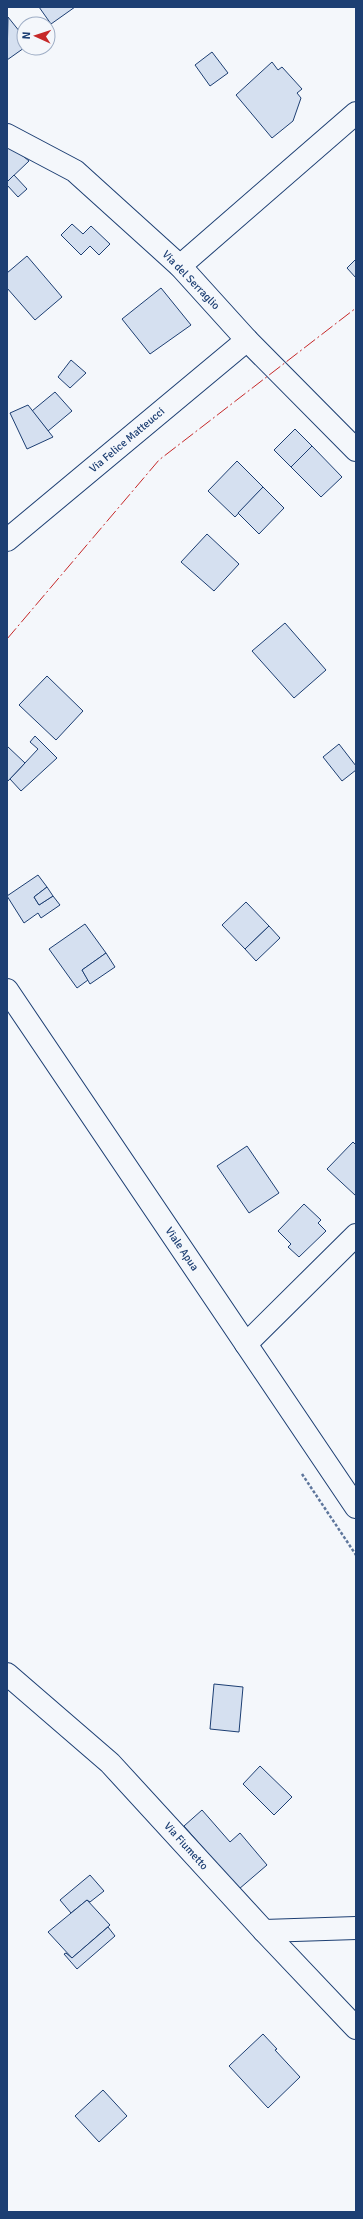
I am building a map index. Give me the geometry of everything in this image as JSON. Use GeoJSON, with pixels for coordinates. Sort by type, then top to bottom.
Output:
{"type":"FeatureCollection","features":[{"type":"Feature","properties":{"kind":"street"},"geometry":{"type":"LineString","coordinates":[[180,266],[356,113]]}},
{"type":"Feature","properties":{"kind":"street","name":"Via del Serraglio"},"geometry":{"type":"LineString","coordinates":[[7,135],[75,171],[180,266],[247,340],[356,450]]}},
{"type":"Feature","properties":{"kind":"street","name":"Via Felice Matteucci"},"geometry":{"type":"LineString","coordinates":[[7,540],[247,340]]}},
{"type":"Feature","properties":{"kind":"street","name":"Viale Apua"},"geometry":{"type":"LineString","coordinates":[[7,990],[356,1507]]}},
{"type":"Feature","properties":{"kind":"street"},"geometry":{"type":"LineString","coordinates":[[246,1344],[356,1235]]}},
{"type":"Feature","properties":{"kind":"street","name":"Via Fiumetto"},"geometry":{"type":"LineString","coordinates":[[7,1674],[110,1763],[264,1931],[356,2028]]}},
{"type":"Feature","properties":{"kind":"street"},"geometry":{"type":"LineString","coordinates":[[264,1931],[356,1928]]}},
{"type":"Feature","properties":{"kind":"building"},"geometry":{"type":"Polygon","coordinates":[[[39,7],[75,7],[56,20],[56,16],[45,16],[39,7]]]}},
{"type":"Feature","properties":{"kind":"building"},"geometry":{"type":"Polygon","coordinates":[[[8,17],[16,27],[16,54],[7,60],[8,17]]]}},
{"type":"Feature","properties":{"kind":"building"},"geometry":{"type":"Polygon","coordinates":[[[212,52],[228,73],[210,86],[195,65],[212,52]]]}},
{"type":"Feature","properties":{"kind":"building"},"geometry":{"type":"Polygon","coordinates":[[[272,62],[278,70],[282,67],[302,89],[297,93],[301,98],[293,121],[272,138],[236,95],[272,62]]]}},
{"type":"Feature","properties":{"kind":"building"},"geometry":{"type":"Polygon","coordinates":[[[7,143],[29,161],[7,182],[7,143]]]}},
{"type":"Feature","properties":{"kind":"building"},"geometry":{"type":"Polygon","coordinates":[[[14,175],[27,189],[18,197],[7,185],[7,182],[14,175]]]}},
{"type":"Feature","properties":{"kind":"building"},"geometry":{"type":"Polygon","coordinates":[[[72,224],[83,234],[91,226],[110,244],[99,255],[90,246],[81,255],[61,235],[72,224]]]}},
{"type":"Feature","properties":{"kind":"building"},"geometry":{"type":"Polygon","coordinates":[[[27,256],[62,297],[35,320],[7,288],[7,273],[27,256]]]}},
{"type":"Feature","properties":{"kind":"building"},"geometry":{"type":"Polygon","coordinates":[[[356,259],[356,278],[347,268],[356,259]]]}},
{"type":"Feature","properties":{"kind":"building"},"geometry":{"type":"Polygon","coordinates":[[[161,288],[191,325],[150,354],[122,319],[161,288]]]}},
{"type":"Feature","properties":{"kind":"building"},"geometry":{"type":"Polygon","coordinates":[[[71,360],[86,373],[70,388],[58,377],[71,360]]]}},
{"type":"Feature","properties":{"kind":"building"},"geometry":{"type":"Polygon","coordinates":[[[55,392],[72,411],[48,431],[32,411],[55,392]]]}},
{"type":"Feature","properties":{"kind":"building"},"geometry":{"type":"Polygon","coordinates":[[[28,405],[53,437],[27,449],[10,413],[28,405]]]}},
{"type":"Feature","properties":{"kind":"building"},"geometry":{"type":"Polygon","coordinates":[[[295,429],[312,446],[291,467],[274,450],[295,429]]]}},
{"type":"Feature","properties":{"kind":"building"},"geometry":{"type":"Polygon","coordinates":[[[312,446],[342,477],[321,497],[291,467],[312,446]]]}},
{"type":"Feature","properties":{"kind":"building"},"geometry":{"type":"Polygon","coordinates":[[[237,461],[263,487],[235,517],[208,491],[237,461]]]}},
{"type":"Feature","properties":{"kind":"building"},"geometry":{"type":"Polygon","coordinates":[[[263,487],[284,508],[259,534],[238,513],[263,487]]]}},
{"type":"Feature","properties":{"kind":"building"},"geometry":{"type":"Polygon","coordinates":[[[207,534],[239,564],[214,591],[181,562],[207,534]]]}},
{"type":"Feature","properties":{"kind":"building"},"geometry":{"type":"Polygon","coordinates":[[[285,623],[326,670],[294,698],[252,651],[285,623]]]}},
{"type":"Feature","properties":{"kind":"building"},"geometry":{"type":"Polygon","coordinates":[[[47,676],[83,711],[56,740],[19,705],[47,676]]]}},
{"type":"Feature","properties":{"kind":"building"},"geometry":{"type":"Polygon","coordinates":[[[35,736],[57,758],[21,791],[10,779],[38,749],[30,742],[35,736]]]}},
{"type":"Feature","properties":{"kind":"building"},"geometry":{"type":"Polygon","coordinates":[[[339,744],[356,766],[356,770],[342,781],[323,757],[339,744]]]}},
{"type":"Feature","properties":{"kind":"building"},"geometry":{"type":"Polygon","coordinates":[[[7,746],[25,763],[7,782],[7,746]]]}},
{"type":"Feature","properties":{"kind":"building"},"geometry":{"type":"Polygon","coordinates":[[[38,875],[47,887],[34,897],[39,905],[53,896],[60,905],[41,918],[38,913],[24,923],[7,896],[38,875]]]}},
{"type":"Feature","properties":{"kind":"building"},"geometry":{"type":"Polygon","coordinates":[[[47,887],[53,896],[39,905],[34,897],[47,887]]]}},
{"type":"Feature","properties":{"kind":"building"},"geometry":{"type":"Polygon","coordinates":[[[246,902],[269,926],[245,949],[222,925],[246,902]]]}},
{"type":"Feature","properties":{"kind":"building"},"geometry":{"type":"Polygon","coordinates":[[[85,924],[106,953],[82,970],[88,980],[77,988],[49,949],[85,924]]]}},
{"type":"Feature","properties":{"kind":"building"},"geometry":{"type":"Polygon","coordinates":[[[269,926],[280,938],[256,961],[245,949],[269,926]]]}},
{"type":"Feature","properties":{"kind":"building"},"geometry":{"type":"Polygon","coordinates":[[[106,953],[115,967],[90,984],[82,970],[106,953]]]}},
{"type":"Feature","properties":{"kind":"building"},"geometry":{"type":"Polygon","coordinates":[[[353,1142],[356,1145],[356,1196],[327,1169],[353,1142]]]}},
{"type":"Feature","properties":{"kind":"building"},"geometry":{"type":"Polygon","coordinates":[[[247,1146],[279,1193],[249,1213],[217,1166],[247,1146]]]}},
{"type":"Feature","properties":{"kind":"building"},"geometry":{"type":"Polygon","coordinates":[[[304,1204],[321,1220],[318,1223],[326,1231],[299,1257],[288,1247],[291,1244],[278,1231],[304,1204]]]}},
{"type":"Feature","properties":{"kind":"building"},"geometry":{"type":"Polygon","coordinates":[[[214,1684],[243,1687],[239,1732],[210,1729],[214,1684]]]}},
{"type":"Feature","properties":{"kind":"building"},"geometry":{"type":"Polygon","coordinates":[[[260,1766],[292,1797],[274,1815],[243,1784],[260,1766]]]}},
{"type":"Feature","properties":{"kind":"building"},"geometry":{"type":"Polygon","coordinates":[[[202,1810],[230,1842],[240,1833],[267,1865],[239,1889],[184,1826],[202,1810]]]}},
{"type":"Feature","properties":{"kind":"building"},"geometry":{"type":"Polygon","coordinates":[[[90,1875],[104,1891],[90,1902],[87,1900],[71,1913],[60,1900],[90,1875]]]}},
{"type":"Feature","properties":{"kind":"building"},"geometry":{"type":"Polygon","coordinates":[[[87,1900],[110,1925],[72,1958],[48,1932],[87,1900]]]}},
{"type":"Feature","properties":{"kind":"building"},"geometry":{"type":"Polygon","coordinates":[[[108,1927],[115,1936],[77,1969],[64,1954],[66,1953],[72,1958],[108,1927]]]}},
{"type":"Feature","properties":{"kind":"building"},"geometry":{"type":"Polygon","coordinates":[[[263,2034],[277,2049],[275,2050],[300,2077],[268,2108],[229,2066],[263,2034]]]}},
{"type":"Feature","properties":{"kind":"building"},"geometry":{"type":"Polygon","coordinates":[[[103,2090],[127,2116],[99,2142],[75,2116],[103,2090]]]}},
{"type":"Feature","properties":{"kind":"power"},"geometry":{"type":"LineString","coordinates":[[7,639],[159,460],[356,308]]}}]}
